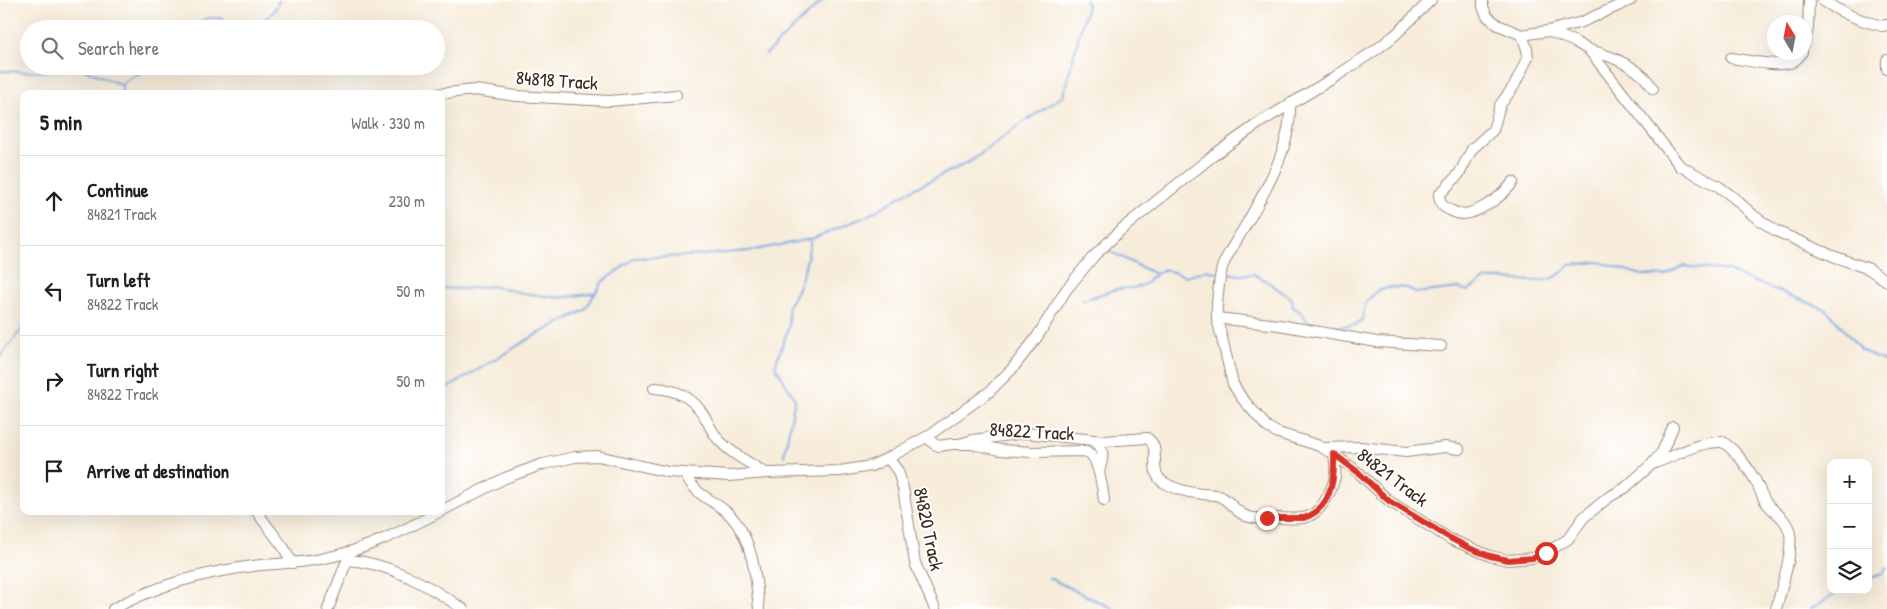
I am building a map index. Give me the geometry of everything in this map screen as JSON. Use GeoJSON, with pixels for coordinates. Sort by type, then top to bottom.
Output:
{"type":"FeatureCollection","features":[{"type":"Feature","properties":{"kind":"street"},"geometry":{"type":"LineString","coordinates":[[445,509],[504,478],[543,464],[575,456],[598,456],[635,466],[684,474],[729,476],[840,471],[871,466],[888,458],[927,437],[989,392],[1012,369],[1037,338],[1066,290],[1093,257],[1122,230],[1215,154],[1259,123],[1377,49],[1394,36],[1431,0]]}},
{"type":"Feature","properties":{"kind":"street"},"geometry":{"type":"LineString","coordinates":[[1485,1],[1487,16],[1498,25],[1522,35],[1548,31],[1582,22],[1631,0]]}},
{"type":"Feature","properties":{"kind":"street"},"geometry":{"type":"LineString","coordinates":[[1808,15],[1809,0]]}},
{"type":"Feature","properties":{"kind":"street"},"geometry":{"type":"LineString","coordinates":[[1822,0],[1840,12],[1885,28]]}},
{"type":"Feature","properties":{"kind":"street"},"geometry":{"type":"LineString","coordinates":[[1548,31],[1601,54],[1645,77],[1653,89]]}},
{"type":"Feature","properties":{"kind":"street"},"geometry":{"type":"LineString","coordinates":[[1513,182],[1496,199],[1468,214],[1451,211],[1442,206],[1440,201],[1440,195],[1460,174],[1472,149],[1493,130],[1500,105],[1514,86],[1528,57],[1522,35]]}},
{"type":"Feature","properties":{"kind":"street"},"geometry":{"type":"LineString","coordinates":[[1589,50],[1680,166],[1718,186],[1754,216],[1776,231],[1832,256],[1870,268],[1887,281]]}},
{"type":"Feature","properties":{"kind":"street"},"geometry":{"type":"LineString","coordinates":[[1731,58],[1789,63],[1796,60]]}},
{"type":"Feature","properties":{"kind":"street"},"geometry":{"type":"LineString","coordinates":[[1887,60],[1887,69]]}},
{"type":"Feature","properties":{"kind":"street","name":"84818 Track"},"geometry":{"type":"LineString","coordinates":[[445,93],[475,90],[517,96],[610,102],[676,95]]}},
{"type":"Feature","properties":{"kind":"street","name":"84821 Track"},"geometry":{"type":"LineString","coordinates":[[1290,104],[1289,125],[1280,157],[1253,214],[1224,264],[1216,308],[1234,384],[1254,414],[1266,427],[1323,448],[1334,454],[1359,473],[1389,501],[1450,538],[1490,556],[1508,560],[1533,558],[1556,547],[1568,538],[1584,517],[1608,497],[1625,488],[1652,464],[1662,452],[1673,427]]}},
{"type":"Feature","properties":{"kind":"street"},"geometry":{"type":"LineString","coordinates":[[1217,318],[1279,325],[1377,342],[1442,346]]}},
{"type":"Feature","properties":{"kind":"street"},"geometry":{"type":"LineString","coordinates":[[654,388],[665,388],[691,400],[725,447],[767,473]]}},
{"type":"Feature","properties":{"kind":"street"},"geometry":{"type":"LineString","coordinates":[[958,444],[973,440],[1025,433],[1092,440],[1147,438],[1151,440],[1154,447],[1157,476],[1163,482],[1203,494],[1216,495],[1226,499],[1240,513],[1254,518],[1304,518],[1309,516],[1320,507],[1331,491],[1335,475],[1334,454]]}},
{"type":"Feature","properties":{"kind":"street","name":"84822 Track"},"geometry":{"type":"LineString","coordinates":[[927,437],[939,446],[958,444],[1016,451],[1083,451],[1094,458],[1099,472],[1104,500]]}},
{"type":"Feature","properties":{"kind":"street"},"geometry":{"type":"LineString","coordinates":[[1092,440],[1102,450],[1099,472]]}},
{"type":"Feature","properties":{"kind":"street"},"geometry":{"type":"LineString","coordinates":[[1652,464],[1704,443],[1723,442],[1733,451],[1754,479],[1765,501],[1780,514],[1788,526],[1790,547],[1776,609]]}},
{"type":"Feature","properties":{"kind":"street"},"geometry":{"type":"LineString","coordinates":[[1323,448],[1360,447],[1406,452],[1446,447],[1459,448]]}},
{"type":"Feature","properties":{"kind":"street","name":"84820 Track"},"geometry":{"type":"LineString","coordinates":[[888,458],[898,471],[904,488],[915,563],[934,609]]}},
{"type":"Feature","properties":{"kind":"street"},"geometry":{"type":"LineString","coordinates":[[684,474],[699,493],[728,513],[736,522],[745,538],[756,581],[759,609]]}},
{"type":"Feature","properties":{"kind":"street"},"geometry":{"type":"LineString","coordinates":[[259,515],[284,548],[292,563]]}},
{"type":"Feature","properties":{"kind":"street"},"geometry":{"type":"LineString","coordinates":[[328,609],[349,556],[433,515]]}},
{"type":"Feature","properties":{"kind":"street"},"geometry":{"type":"LineString","coordinates":[[113,609],[174,582],[229,570],[349,556],[393,570],[430,588],[463,609]]}},
{"type":"Feature","properties":{"kind":"waterway"},"geometry":{"type":"LineString","coordinates":[[263,20],[271,14],[279,0]]}},
{"type":"Feature","properties":{"kind":"waterway"},"geometry":{"type":"LineString","coordinates":[[766,54],[823,0]]}},
{"type":"Feature","properties":{"kind":"waterway"},"geometry":{"type":"LineString","coordinates":[[445,390],[532,337],[585,310],[602,282],[635,258],[749,251],[811,239],[865,217],[915,188],[971,161],[1063,96],[1087,6],[1086,0]]}},
{"type":"Feature","properties":{"kind":"waterway"},"geometry":{"type":"LineString","coordinates":[[204,20],[207,18],[223,18],[222,20]]}},
{"type":"Feature","properties":{"kind":"waterway"},"geometry":{"type":"LineString","coordinates":[[0,71],[20,72]]}},
{"type":"Feature","properties":{"kind":"waterway"},"geometry":{"type":"LineString","coordinates":[[98,75],[122,85],[136,75]]}},
{"type":"Feature","properties":{"kind":"waterway"},"geometry":{"type":"LineString","coordinates":[[784,456],[795,399],[775,366],[789,326],[788,306],[800,282],[811,240]]}},
{"type":"Feature","properties":{"kind":"waterway"},"geometry":{"type":"LineString","coordinates":[[1107,252],[1111,252],[1155,274],[1163,271],[1163,269],[1185,276],[1206,270],[1217,273]]}},
{"type":"Feature","properties":{"kind":"waterway"},"geometry":{"type":"LineString","coordinates":[[1224,272],[1239,275],[1253,274],[1265,280],[1292,299],[1293,307],[1301,312],[1306,320],[1315,325],[1333,327],[1356,325],[1362,320],[1366,302],[1378,290],[1393,287],[1408,288],[1415,293],[1459,288],[1468,291],[1480,282],[1488,279],[1542,281],[1561,273],[1569,265],[1599,262],[1642,275],[1665,276],[1683,266],[1728,271],[1827,310],[1861,350],[1887,363]]}},
{"type":"Feature","properties":{"kind":"waterway"},"geometry":{"type":"LineString","coordinates":[[1083,300],[1114,290],[1141,286],[1149,281],[1149,278],[1155,276],[1155,274]]}},
{"type":"Feature","properties":{"kind":"waterway"},"geometry":{"type":"LineString","coordinates":[[445,288],[462,289],[491,286],[560,298],[595,293]]}},
{"type":"Feature","properties":{"kind":"waterway"},"geometry":{"type":"LineString","coordinates":[[0,357],[20,331]]}},
{"type":"Feature","properties":{"kind":"waterway"},"geometry":{"type":"LineString","coordinates":[[1872,578],[1882,574],[1887,567]]}},
{"type":"Feature","properties":{"kind":"waterway"},"geometry":{"type":"LineString","coordinates":[[1049,578],[1114,609]]}},
{"type":"Feature","properties":{"kind":"waterway"},"geometry":{"type":"LineString","coordinates":[[1810,609],[1836,594]]}},
{"type":"Feature","properties":{"kind":"route"},"geometry":{"type":"LineString","coordinates":[[1267,518],[1304,518],[1314,513],[1331,491],[1335,475],[1334,454],[1359,473],[1389,501],[1469,548],[1508,560],[1533,558],[1546,553]]}}]}
